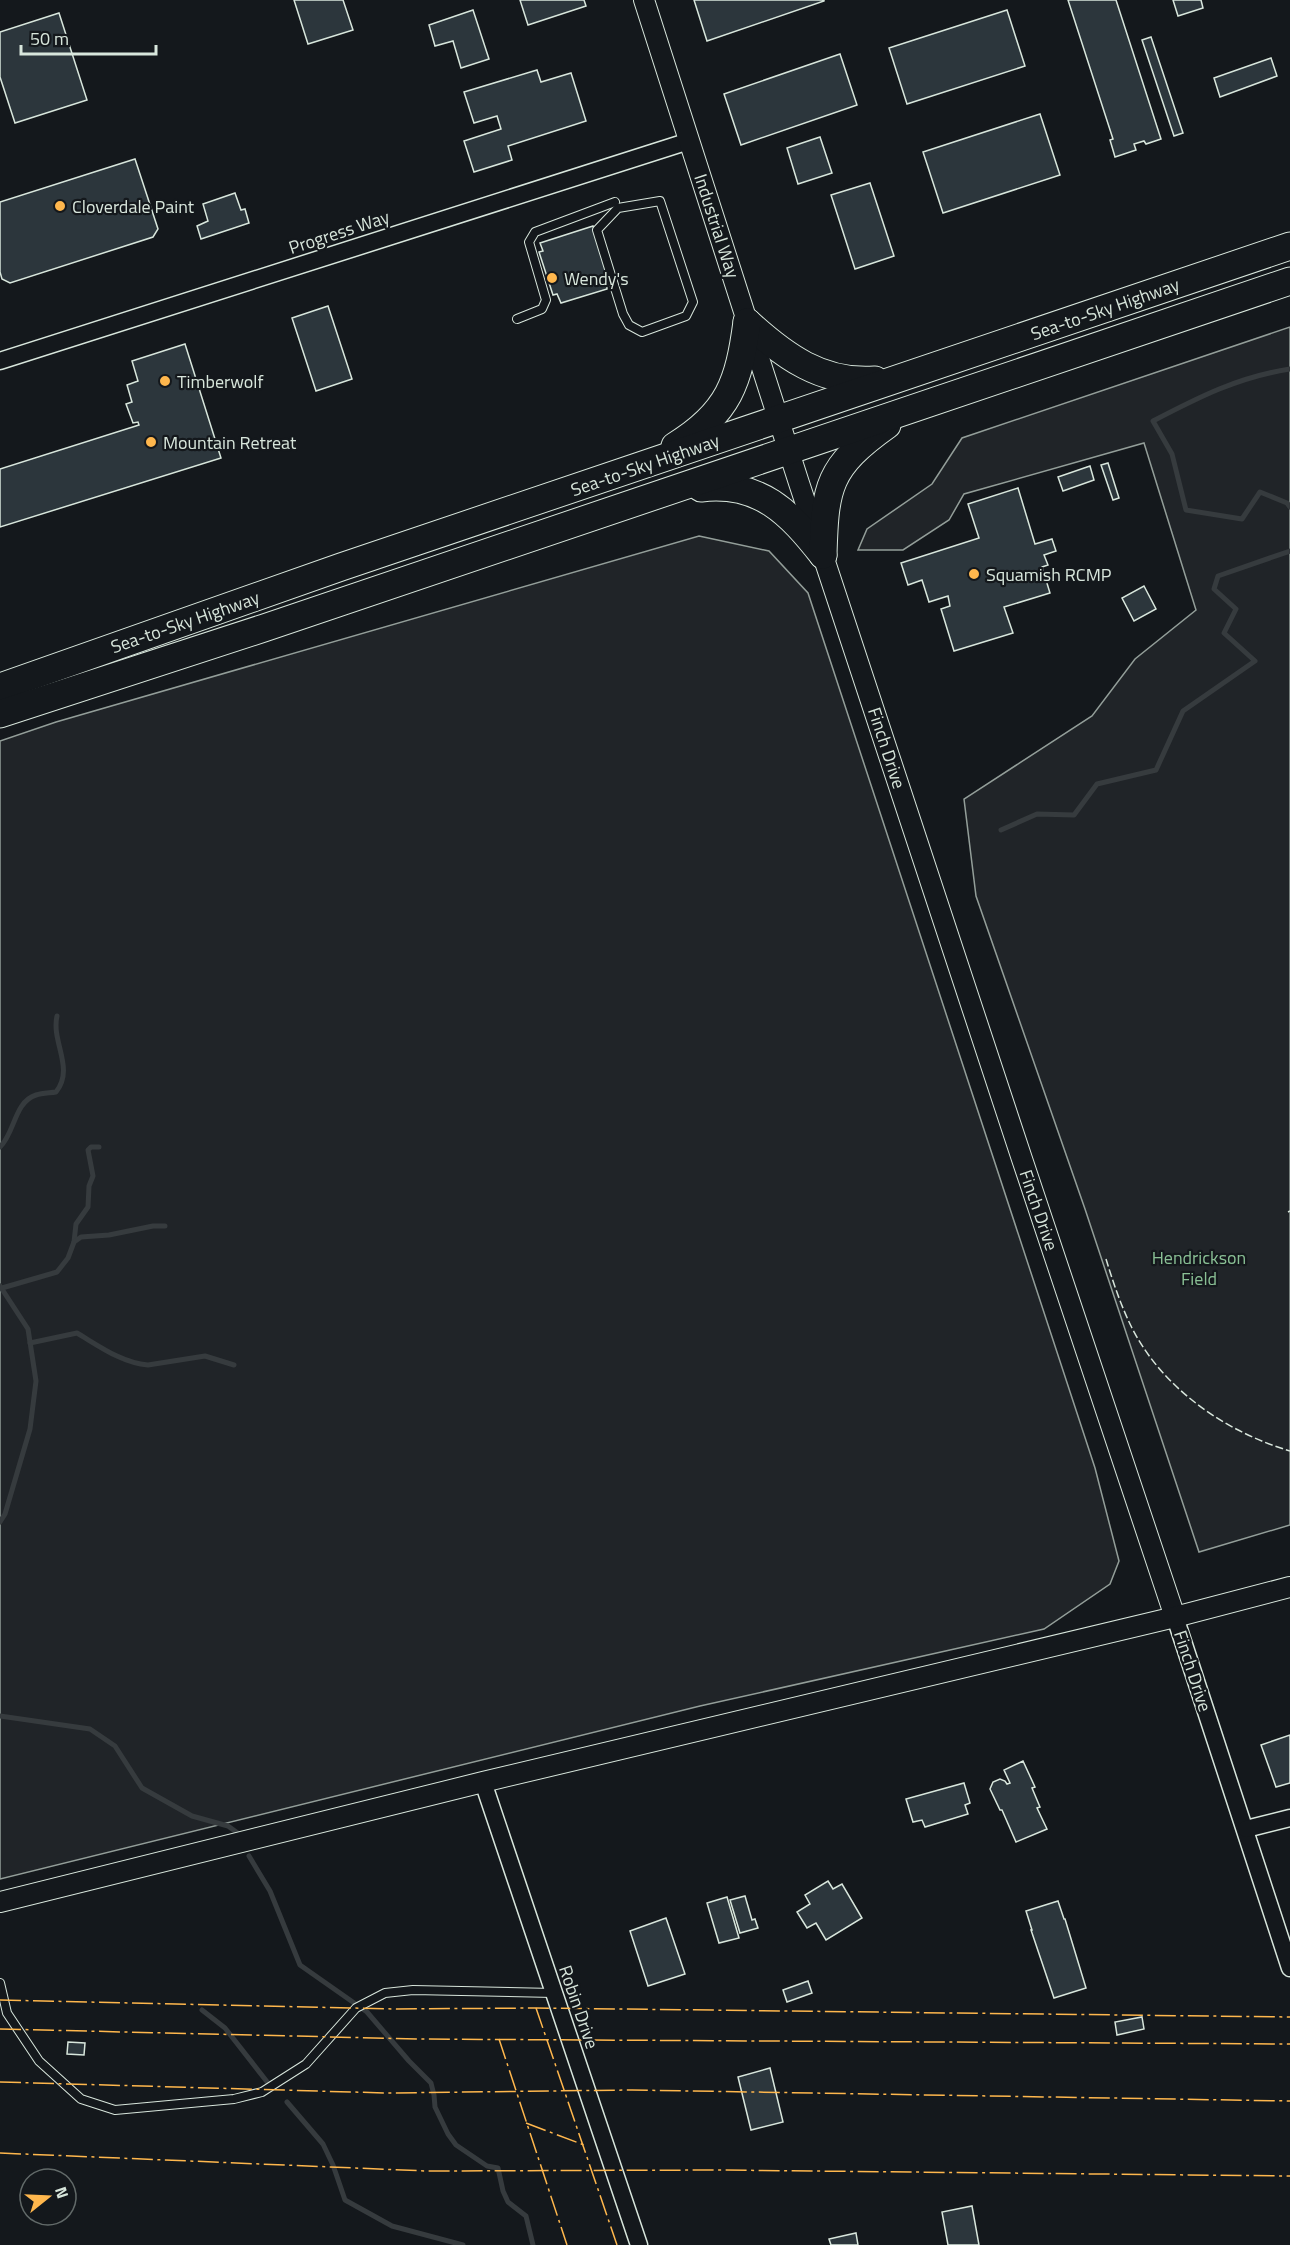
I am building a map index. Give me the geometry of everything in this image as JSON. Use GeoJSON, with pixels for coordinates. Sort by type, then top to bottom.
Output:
{"type":"FeatureCollection","features":[{"type":"Feature","properties":{"kind":"highway","name":"Sea-to-Sky Highway"},"geometry":{"type":"LineString","coordinates":[[0,687],[352,563],[1290,246]]}},
{"type":"Feature","properties":{"kind":"highway","name":"Sea-to-Sky Highway"},"geometry":{"type":"LineString","coordinates":[[0,714],[264,628],[1290,281]]}},
{"type":"Feature","properties":{"kind":"highway"},"geometry":{"type":"LineString","coordinates":[[747,322],[795,361],[814,371],[836,378],[866,381],[898,379]]}},
{"type":"Feature","properties":{"kind":"highway"},"geometry":{"type":"LineString","coordinates":[[643,465],[691,436],[724,404],[743,358],[747,322]]}},
{"type":"Feature","properties":{"kind":"highway"},"geometry":{"type":"LineString","coordinates":[[824,555],[825,510],[829,489],[836,475],[845,460],[863,442],[907,412]]}},
{"type":"Feature","properties":{"kind":"highway"},"geometry":{"type":"LineString","coordinates":[[667,492],[715,487],[737,489],[757,495],[777,506],[798,523],[824,555]]}},
{"type":"Feature","properties":{"kind":"street","name":"Industrial Way"},"geometry":{"type":"LineString","coordinates":[[644,0],[789,451]]}},
{"type":"Feature","properties":{"kind":"street","name":"Progress Way"},"geometry":{"type":"LineString","coordinates":[[0,361],[689,141]]}},
{"type":"Feature","properties":{"kind":"street","name":"Finch Drive"},"geometry":{"type":"LineString","coordinates":[[789,451],[1246,1829],[1290,1968]]}},
{"type":"Feature","properties":{"kind":"street"},"geometry":{"type":"LineString","coordinates":[[0,1902],[483,1782],[1175,1617],[1290,1587]]}},
{"type":"Feature","properties":{"kind":"street","name":"Robin Drive"},"geometry":{"type":"LineString","coordinates":[[483,1782],[639,2245]]}},
{"type":"Feature","properties":{"kind":"street"},"geometry":{"type":"LineString","coordinates":[[1246,1829],[1290,1818]]}},
{"type":"Feature","properties":{"kind":"lane"},"geometry":{"type":"LineString","coordinates":[[660,201],[693,302],[686,316],[642,332],[629,325],[623,314],[597,230],[618,208],[660,201]]}},
{"type":"Feature","properties":{"kind":"lane"},"geometry":{"type":"LineString","coordinates":[[517,319],[542,309],[546,300],[528,242],[535,232],[615,202]]}},
{"type":"Feature","properties":{"kind":"lane"},"geometry":{"type":"LineString","coordinates":[[0,1983],[7,2013],[39,2061],[81,2099],[116,2109],[234,2099],[262,2092],[306,2064],[357,2008],[385,1993],[413,1990],[554,1993]]}},
{"type":"Feature","properties":{"kind":"green space","name":"Hendrickson Field"},"geometry":{"type":"Polygon","coordinates":[[[1290,327],[1290,1525],[1199,1552],[1085,1209],[976,896],[964,799],[1092,716],[1135,659],[1196,610],[1144,443],[964,494],[949,520],[903,550],[858,550],[867,529],[932,484],[962,438],[1290,327]]]}},
{"type":"Feature","properties":{"kind":"green space"},"geometry":{"type":"Polygon","coordinates":[[[699,536],[769,551],[808,593],[1095,1468],[1119,1561],[1110,1584],[1044,1629],[700,1706],[0,1879],[0,741],[56,722],[699,536]]]}},
{"type":"Feature","properties":{"kind":"building"},"geometry":{"type":"Polygon","coordinates":[[[294,0],[343,0],[353,30],[308,44],[294,0]]]}},
{"type":"Feature","properties":{"kind":"building"},"geometry":{"type":"Polygon","coordinates":[[[520,0],[584,0],[586,6],[528,25],[520,0]]]}},
{"type":"Feature","properties":{"kind":"building"},"geometry":{"type":"Polygon","coordinates":[[[694,0],[824,0],[824,1],[707,41],[694,0]]]}},
{"type":"Feature","properties":{"kind":"building"},"geometry":{"type":"Polygon","coordinates":[[[1068,0],[1116,0],[1161,139],[1146,144],[1144,141],[1134,144],[1136,150],[1115,157],[1110,140],[1113,139],[1068,0]]]}},
{"type":"Feature","properties":{"kind":"building"},"geometry":{"type":"Polygon","coordinates":[[[1173,0],[1201,0],[1203,8],[1178,16],[1173,0]]]}},
{"type":"Feature","properties":{"kind":"building"},"geometry":{"type":"Polygon","coordinates":[[[473,10],[489,59],[461,68],[453,41],[435,46],[429,25],[473,10]]]}},
{"type":"Feature","properties":{"kind":"building"},"geometry":{"type":"Polygon","coordinates":[[[1007,10],[1025,66],[907,104],[889,48],[1007,10]]]}},
{"type":"Feature","properties":{"kind":"building"},"geometry":{"type":"Polygon","coordinates":[[[59,13],[87,100],[15,123],[0,77],[0,32],[59,13]]]}},
{"type":"Feature","properties":{"kind":"building"},"geometry":{"type":"Polygon","coordinates":[[[1151,37],[1183,133],[1174,136],[1142,40],[1151,37]]]}},
{"type":"Feature","properties":{"kind":"building"},"geometry":{"type":"Polygon","coordinates":[[[840,54],[857,105],[741,145],[724,94],[840,54]]]}},
{"type":"Feature","properties":{"kind":"building"},"geometry":{"type":"Polygon","coordinates":[[[1271,58],[1277,76],[1220,97],[1214,78],[1271,58]]]}},
{"type":"Feature","properties":{"kind":"building"},"geometry":{"type":"Polygon","coordinates":[[[537,70],[541,82],[571,73],[586,121],[508,146],[512,160],[474,172],[464,141],[501,129],[497,116],[474,123],[464,92],[537,70]]]}},
{"type":"Feature","properties":{"kind":"building"},"geometry":{"type":"Polygon","coordinates":[[[1040,114],[1060,175],[943,213],[923,152],[1040,114]]]}},
{"type":"Feature","properties":{"kind":"building"},"geometry":{"type":"Polygon","coordinates":[[[820,137],[832,173],[798,184],[787,148],[820,137]]]}},
{"type":"Feature","properties":{"kind":"building"},"geometry":{"type":"Polygon","coordinates":[[[135,159],[158,229],[153,237],[10,283],[2,279],[0,272],[0,202],[135,159]]]}},
{"type":"Feature","properties":{"kind":"building"},"geometry":{"type":"Polygon","coordinates":[[[870,183],[894,256],[855,269],[831,195],[870,183]]]}},
{"type":"Feature","properties":{"kind":"building"},"geometry":{"type":"Polygon","coordinates":[[[235,193],[241,210],[245,209],[249,223],[201,239],[197,226],[208,221],[203,204],[235,193]]]}},
{"type":"Feature","properties":{"kind":"building"},"geometry":{"type":"Polygon","coordinates":[[[593,226],[610,277],[606,279],[607,289],[561,303],[557,294],[553,295],[539,252],[543,251],[540,243],[593,226]]]}},
{"type":"Feature","properties":{"kind":"building"},"geometry":{"type":"Polygon","coordinates":[[[328,306],[352,379],[316,391],[292,318],[328,306]]]}},
{"type":"Feature","properties":{"kind":"building","name":"Mountain Retreat"},"geometry":{"type":"Polygon","coordinates":[[[185,344],[221,458],[0,527],[0,469],[139,425],[138,422],[133,423],[126,404],[132,402],[127,385],[138,381],[132,361],[185,344]]]}},
{"type":"Feature","properties":{"kind":"building"},"geometry":{"type":"Polygon","coordinates":[[[1108,463],[1119,498],[1113,500],[1101,465],[1108,463]]]}},
{"type":"Feature","properties":{"kind":"building"},"geometry":{"type":"Polygon","coordinates":[[[1090,466],[1094,480],[1063,491],[1058,477],[1090,466]]]}},
{"type":"Feature","properties":{"kind":"building","name":"Squamish RCMP"},"geometry":{"type":"Polygon","coordinates":[[[1018,488],[1035,544],[1052,539],[1056,551],[1044,555],[1048,565],[1042,567],[1050,593],[1004,607],[1013,633],[954,651],[941,609],[950,606],[948,596],[929,602],[922,580],[908,585],[901,563],[979,538],[968,504],[1018,488]]]}},
{"type":"Feature","properties":{"kind":"building"},"geometry":{"type":"Polygon","coordinates":[[[1144,586],[1156,609],[1134,621],[1122,598],[1144,586]]]}},
{"type":"Feature","properties":{"kind":"building"},"geometry":{"type":"Polygon","coordinates":[[[1290,1735],[1290,1783],[1276,1787],[1261,1745],[1290,1735]]]}},
{"type":"Feature","properties":{"kind":"building"},"geometry":{"type":"Polygon","coordinates":[[[1023,1761],[1035,1787],[1032,1788],[1040,1807],[1037,1808],[1047,1829],[1016,1842],[990,1789],[993,1782],[1000,1779],[1007,1784],[1010,1783],[1004,1770],[1023,1761]]]}},
{"type":"Feature","properties":{"kind":"building"},"geometry":{"type":"Polygon","coordinates":[[[964,1783],[970,1803],[965,1805],[968,1814],[925,1827],[922,1820],[913,1822],[906,1799],[964,1783]]]}},
{"type":"Feature","properties":{"kind":"building"},"geometry":{"type":"Polygon","coordinates":[[[828,1881],[833,1889],[842,1884],[862,1918],[826,1940],[816,1923],[807,1928],[797,1912],[810,1904],[805,1895],[828,1881]]]}},
{"type":"Feature","properties":{"kind":"building"},"geometry":{"type":"Polygon","coordinates":[[[745,1896],[752,1920],[755,1919],[758,1928],[740,1933],[730,1900],[745,1896]]]}},
{"type":"Feature","properties":{"kind":"building"},"geometry":{"type":"Polygon","coordinates":[[[727,1897],[739,1938],[719,1943],[707,1903],[727,1897]]]}},
{"type":"Feature","properties":{"kind":"building"},"geometry":{"type":"Polygon","coordinates":[[[1058,1901],[1086,1988],[1054,1998],[1026,1911],[1058,1901]]]}},
{"type":"Feature","properties":{"kind":"building"},"geometry":{"type":"Polygon","coordinates":[[[666,1918],[685,1974],[648,1986],[630,1931],[666,1918]]]}},
{"type":"Feature","properties":{"kind":"building"},"geometry":{"type":"Polygon","coordinates":[[[808,1981],[812,1993],[787,2002],[783,1990],[808,1981]]]}},
{"type":"Feature","properties":{"kind":"building"},"geometry":{"type":"Polygon","coordinates":[[[1142,2017],[1144,2029],[1117,2035],[1115,2022],[1142,2017]]]}},
{"type":"Feature","properties":{"kind":"building"},"geometry":{"type":"Polygon","coordinates":[[[68,2042],[85,2043],[84,2055],[67,2054],[68,2042]]]}},
{"type":"Feature","properties":{"kind":"building"},"geometry":{"type":"Polygon","coordinates":[[[770,2068],[783,2122],[751,2130],[738,2077],[770,2068]]]}},
{"type":"Feature","properties":{"kind":"building"},"geometry":{"type":"Polygon","coordinates":[[[972,2206],[979,2245],[948,2245],[942,2212],[972,2206]]]}},
{"type":"Feature","properties":{"kind":"building"},"geometry":{"type":"Polygon","coordinates":[[[856,2233],[858,2245],[831,2245],[829,2239],[856,2233]]]}},
{"type":"Feature","properties":{"kind":"waterway"},"geometry":{"type":"LineString","coordinates":[[1290,369],[1236,383],[1203,396],[1153,421],[1172,454],[1186,510],[1242,519],[1260,492],[1287,503],[1290,507]]}},
{"type":"Feature","properties":{"kind":"waterway"},"geometry":{"type":"LineString","coordinates":[[1001,830],[1037,814],[1074,815],[1097,784],[1156,770],[1183,711],[1255,661],[1224,633],[1236,609],[1214,589],[1218,576],[1290,551]]}},
{"type":"Feature","properties":{"kind":"waterway"},"geometry":{"type":"LineString","coordinates":[[0,1147],[9,1134],[23,1104],[36,1095],[56,1092],[61,1083],[63,1064],[57,1035],[57,1016]]}},
{"type":"Feature","properties":{"kind":"waterway"},"geometry":{"type":"LineString","coordinates":[[74,1242],[76,1224],[88,1207],[89,1186],[93,1176],[88,1150],[91,1147],[99,1147]]}},
{"type":"Feature","properties":{"kind":"waterway"},"geometry":{"type":"LineString","coordinates":[[2,1288],[57,1272],[68,1258],[74,1242],[81,1237],[165,1226]]}},
{"type":"Feature","properties":{"kind":"waterway"},"geometry":{"type":"LineString","coordinates":[[0,1286],[28,1329],[36,1381],[30,1429],[5,1514],[0,1522]]}},
{"type":"Feature","properties":{"kind":"waterway"},"geometry":{"type":"LineString","coordinates":[[30,1343],[77,1333],[111,1353],[138,1364],[148,1365],[205,1356],[234,1365]]}},
{"type":"Feature","properties":{"kind":"waterway"},"geometry":{"type":"LineString","coordinates":[[0,1716],[90,1729],[115,1746],[142,1788],[192,1816],[228,1826],[239,1834]]}},
{"type":"Feature","properties":{"kind":"waterway"},"geometry":{"type":"LineString","coordinates":[[249,1856],[270,1891],[300,1965],[367,2012],[431,2083],[435,2107],[448,2134],[456,2145],[487,2166],[498,2168],[508,2202],[526,2216],[533,2245]]}},
{"type":"Feature","properties":{"kind":"waterway"},"geometry":{"type":"LineString","coordinates":[[202,2010],[225,2028],[268,2083]]}},
{"type":"Feature","properties":{"kind":"waterway"},"geometry":{"type":"LineString","coordinates":[[287,2102],[323,2144],[345,2200],[392,2226],[463,2245]]}},
{"type":"Feature","properties":{"kind":"fence"},"geometry":{"type":"LineString","coordinates":[[1106,1259],[1132,1328],[1145,1350],[1179,1389],[1220,1420],[1266,1443],[1290,1451]]}},
{"type":"Feature","properties":{"kind":"power"},"geometry":{"type":"LineString","coordinates":[[0,2000],[396,2009],[536,2008],[1290,2017]]}},
{"type":"Feature","properties":{"kind":"power"},"geometry":{"type":"LineString","coordinates":[[536,2008],[617,2245]]}},
{"type":"Feature","properties":{"kind":"power"},"geometry":{"type":"LineString","coordinates":[[0,2029],[417,2039],[1290,2044]]}},
{"type":"Feature","properties":{"kind":"power"},"geometry":{"type":"LineString","coordinates":[[499,2039],[567,2245]]}},
{"type":"Feature","properties":{"kind":"power"},"geometry":{"type":"LineString","coordinates":[[0,2082],[387,2093],[632,2090],[1290,2101]]}},
{"type":"Feature","properties":{"kind":"power"},"geometry":{"type":"LineString","coordinates":[[526,2123],[584,2145]]}},
{"type":"Feature","properties":{"kind":"power"},"geometry":{"type":"LineString","coordinates":[[0,2153],[426,2171],[717,2170],[1290,2176]]}},
{"type":"Feature","properties":{"kind":"place","name":"Cloverdale Paint"},"geometry":{"type":"Point","coordinates":[60,206]}},
{"type":"Feature","properties":{"kind":"place","name":"Wendy's"},"geometry":{"type":"Point","coordinates":[552,278]}},
{"type":"Feature","properties":{"kind":"place","name":"Timberwolf"},"geometry":{"type":"Point","coordinates":[165,381]}},
{"type":"Feature","properties":{"kind":"place","name":"Mountain Retreat"},"geometry":{"type":"Point","coordinates":[151,442]}},
{"type":"Feature","properties":{"kind":"place","name":"Squamish RCMP"},"geometry":{"type":"Point","coordinates":[974,574]}}]}
